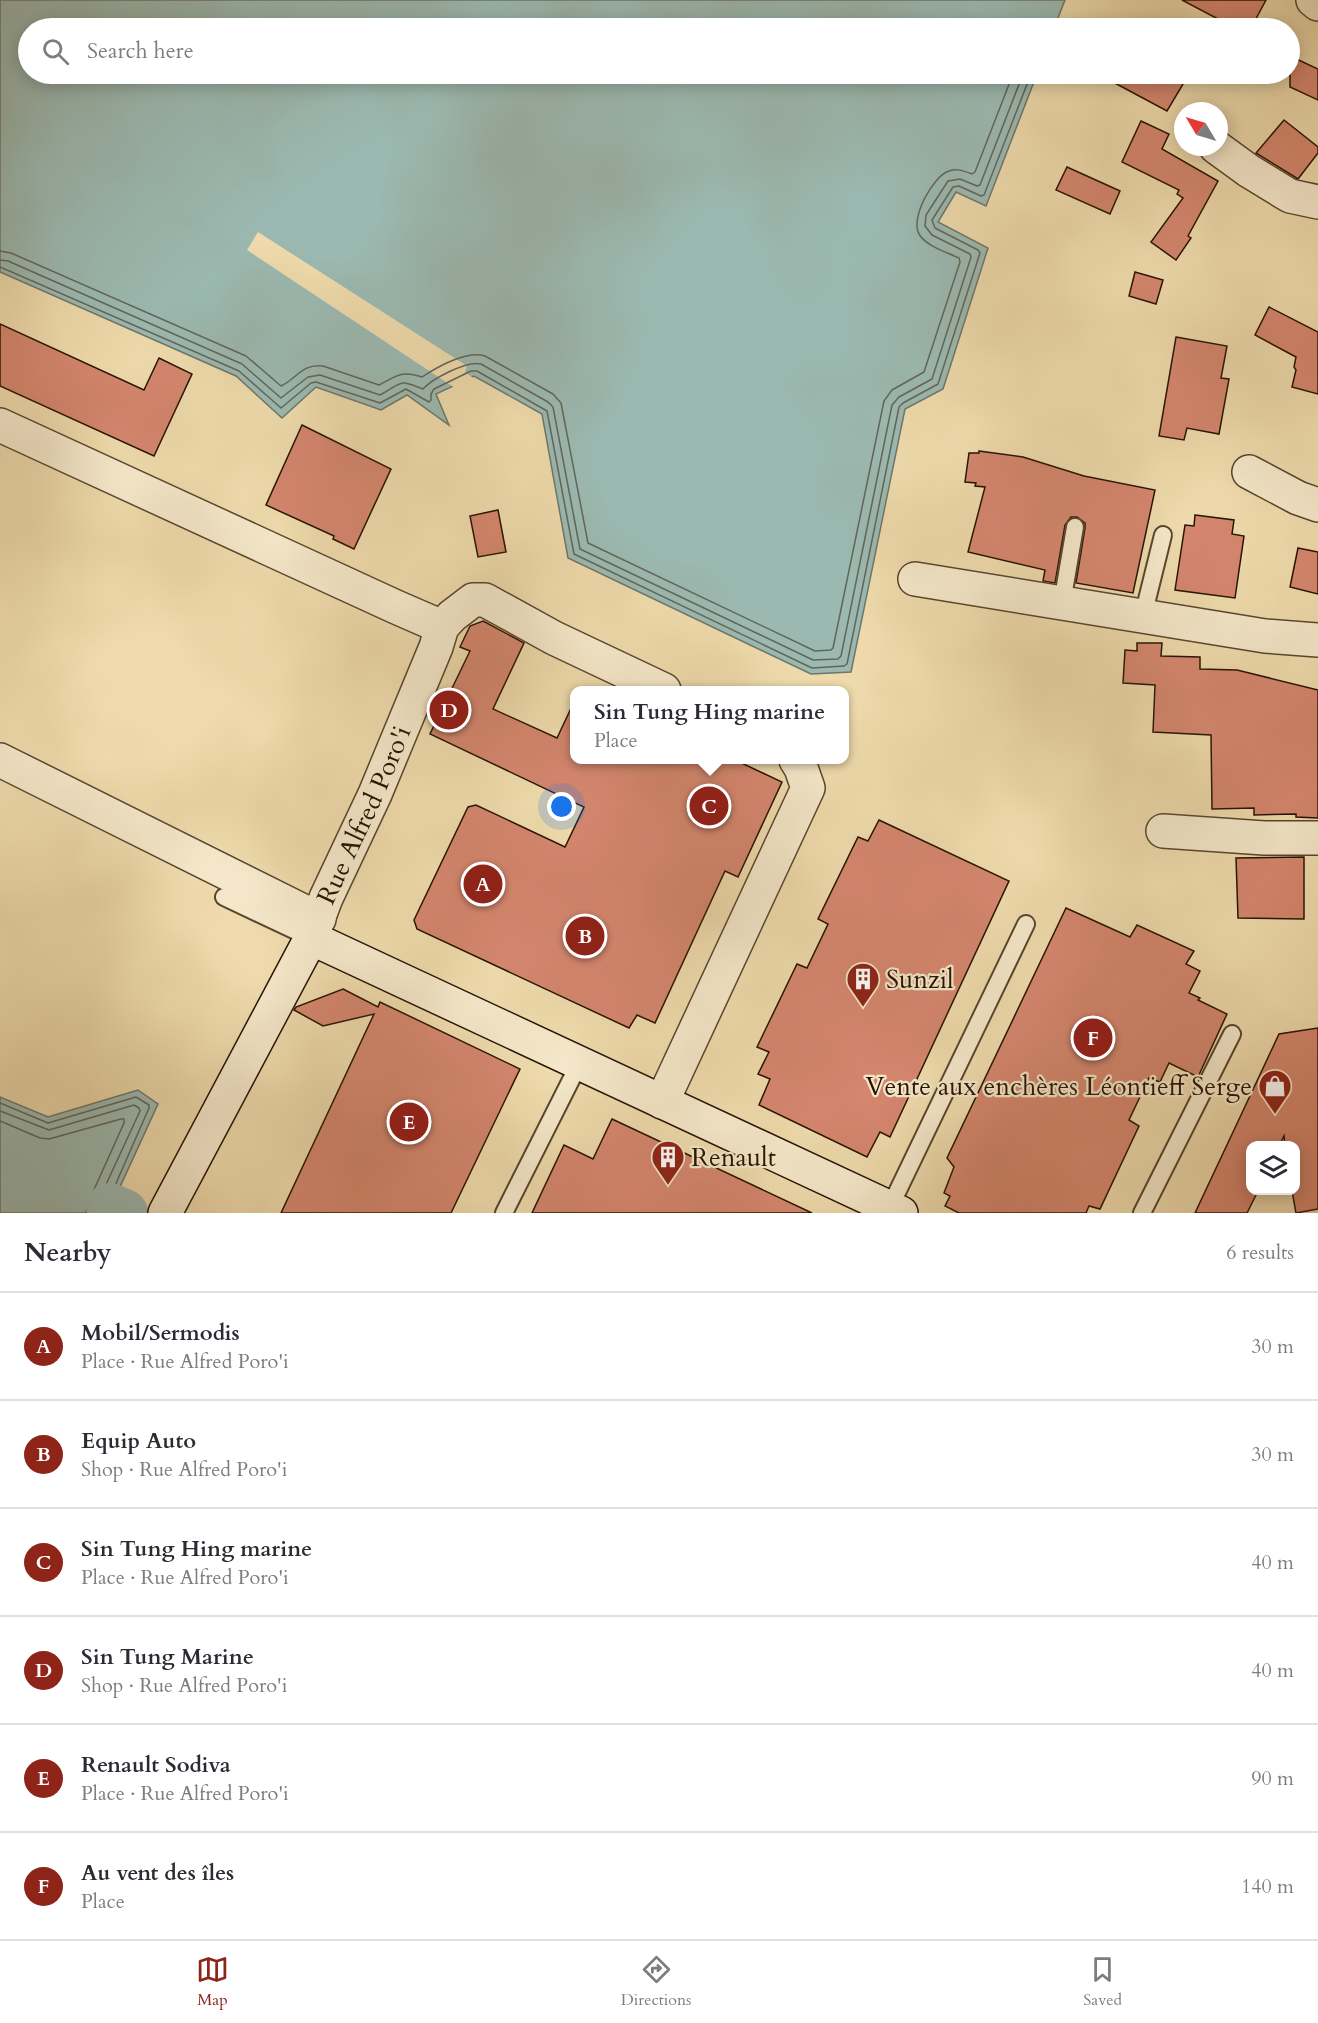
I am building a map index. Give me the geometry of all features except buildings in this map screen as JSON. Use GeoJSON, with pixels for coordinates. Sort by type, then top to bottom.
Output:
{"type":"FeatureCollection","features":[{"type":"Feature","properties":{"kind":"street"},"geometry":{"type":"LineString","coordinates":[[1313,0],[1318,4]]}},
{"type":"Feature","properties":{"kind":"street"},"geometry":{"type":"LineString","coordinates":[[1228,156],[1290,196],[1318,202]]}},
{"type":"Feature","properties":{"kind":"street"},"geometry":{"type":"LineString","coordinates":[[0,425],[396,608],[442,627]]}},
{"type":"Feature","properties":{"kind":"street"},"geometry":{"type":"LineString","coordinates":[[1250,472],[1298,498],[1318,505]]}},
{"type":"Feature","properties":{"kind":"street"},"geometry":{"type":"LineString","coordinates":[[915,579],[1265,636],[1318,640]]}},
{"type":"Feature","properties":{"kind":"street","name":"Rue Alfred Poro'i"},"geometry":{"type":"LineString","coordinates":[[165,1213],[315,928],[326,898],[402,731],[442,627],[465,604],[473,600],[485,600],[554,638],[656,686]]}},
{"type":"Feature","properties":{"kind":"street"},"geometry":{"type":"LineString","coordinates":[[0,760],[315,928]]}},
{"type":"Feature","properties":{"kind":"street"},"geometry":{"type":"LineString","coordinates":[[662,1102],[808,789],[799,764]]}},
{"type":"Feature","properties":{"kind":"street"},"geometry":{"type":"LineString","coordinates":[[1163,831],[1264,838],[1318,838]]}},
{"type":"Feature","properties":{"kind":"street","name":"Rue Alfred Poro'i"},"geometry":{"type":"LineString","coordinates":[[315,928],[579,1064],[881,1208]]}},
{"type":"Feature","properties":{"kind":"lane"},"geometry":{"type":"LineString","coordinates":[[1062,603],[1075,527]]}},
{"type":"Feature","properties":{"kind":"lane"},"geometry":{"type":"LineString","coordinates":[[1143,616],[1163,535]]}},
{"type":"Feature","properties":{"kind":"lane"},"geometry":{"type":"LineString","coordinates":[[224,897],[315,928]]}},
{"type":"Feature","properties":{"kind":"lane"},"geometry":{"type":"LineString","coordinates":[[881,1208],[1026,924]]}},
{"type":"Feature","properties":{"kind":"lane"},"geometry":{"type":"LineString","coordinates":[[1142,1213],[1232,1034]]}},
{"type":"Feature","properties":{"kind":"lane"},"geometry":{"type":"LineString","coordinates":[[504,1213],[579,1064]]}},
{"type":"Feature","properties":{"kind":"water"},"geometry":{"type":"Polygon","coordinates":[[[0,0],[1065,0],[1058,18],[18,18],[18,84],[1033,84],[986,206],[956,192],[938,222],[988,248],[943,389],[905,409],[851,672],[811,674],[568,558],[542,414],[474,376],[436,394],[449,425],[407,395],[381,410],[316,387],[282,418],[236,376],[0,272],[0,0]]]}},
{"type":"Feature","properties":{"kind":"water"},"geometry":{"type":"Polygon","coordinates":[[[138,1090],[158,1104],[108,1213],[0,1213],[0,1097],[48,1117],[138,1090]]]}},
{"type":"Feature","properties":{"kind":"pier"},"geometry":{"type":"Polygon","coordinates":[[[258,232],[467,366],[465,372],[473,378],[455,388],[247,250],[258,232]]]}},
{"type":"Feature","properties":{"kind":"waterway"},"geometry":{"type":"LineString","coordinates":[[110,1207],[124,1213]]}},
{"type":"Feature","properties":{"kind":"place","name":"Sin Tung Marine"},"geometry":{"type":"Point","coordinates":[449,710]}},
{"type":"Feature","properties":{"kind":"place","name":"Sin Tung Hing marine"},"geometry":{"type":"Point","coordinates":[709,806]}},
{"type":"Feature","properties":{"kind":"place","name":"Mobil/Sermodis"},"geometry":{"type":"Point","coordinates":[483,884]}},
{"type":"Feature","properties":{"kind":"place","name":"Equip Auto"},"geometry":{"type":"Point","coordinates":[585,936]}},
{"type":"Feature","properties":{"kind":"place","name":"Sunzil"},"geometry":{"type":"Point","coordinates":[863,1008]}},
{"type":"Feature","properties":{"kind":"place","name":"Au vent des îles"},"geometry":{"type":"Point","coordinates":[1093,1038]}},
{"type":"Feature","properties":{"kind":"place","name":"Vente aux enchères Léontieff Serge"},"geometry":{"type":"Point","coordinates":[1275,1115]}},
{"type":"Feature","properties":{"kind":"place","name":"Renault Sodiva"},"geometry":{"type":"Point","coordinates":[409,1122]}},
{"type":"Feature","properties":{"kind":"place","name":"Renault"},"geometry":{"type":"Point","coordinates":[668,1186]}}]}
